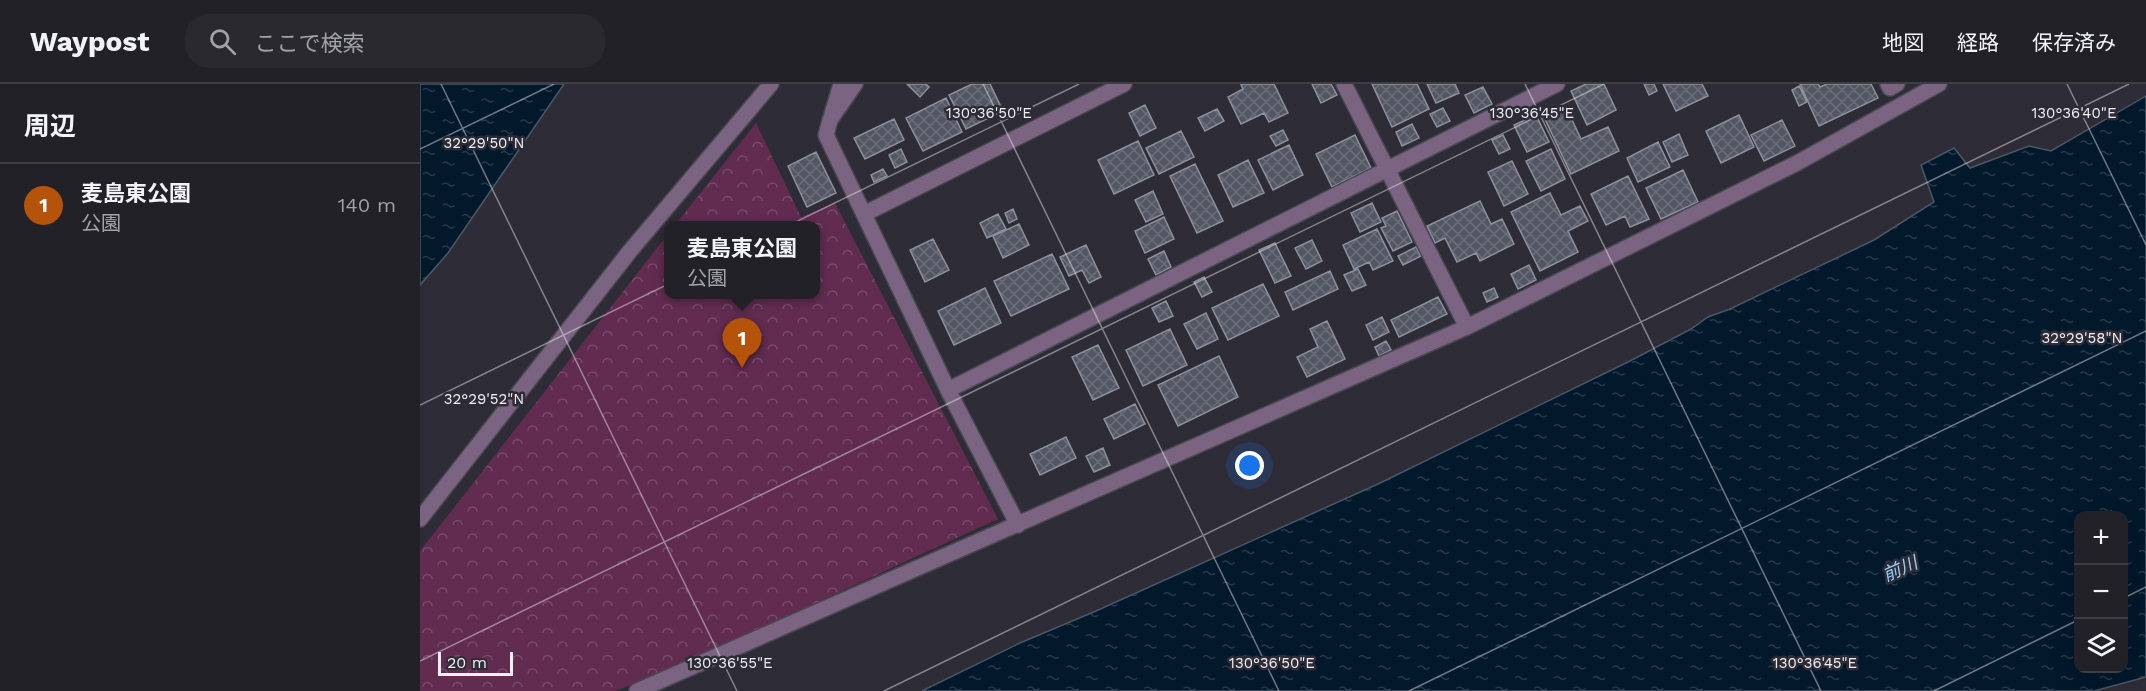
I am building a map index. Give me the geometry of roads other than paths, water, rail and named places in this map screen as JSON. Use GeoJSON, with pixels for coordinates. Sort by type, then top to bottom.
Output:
{"type":"FeatureCollection","features":[{"type":"Feature","properties":{"kind":"street"},"geometry":{"type":"LineString","coordinates":[[420,519],[630,251],[771,84]]}},
{"type":"Feature","properties":{"kind":"street"},"geometry":{"type":"LineString","coordinates":[[841,84],[826,135],[948,390],[1018,525]]}},
{"type":"Feature","properties":{"kind":"street"},"geometry":{"type":"LineString","coordinates":[[830,120],[855,84]]}},
{"type":"Feature","properties":{"kind":"street"},"geometry":{"type":"LineString","coordinates":[[864,214],[1124,84]]}},
{"type":"Feature","properties":{"kind":"street"},"geometry":{"type":"LineString","coordinates":[[1344,84],[1389,168],[1467,327]]}},
{"type":"Feature","properties":{"kind":"street"},"geometry":{"type":"LineString","coordinates":[[948,390],[1557,84]]}},
{"type":"Feature","properties":{"kind":"street"},"geometry":{"type":"LineString","coordinates":[[1888,84],[1890,88],[1897,84]]}},
{"type":"Feature","properties":{"kind":"street"},"geometry":{"type":"LineString","coordinates":[[638,691],[1467,327],[1757,184],[1939,84]]}},
{"type":"Feature","properties":{"kind":"water"},"geometry":{"type":"Polygon","coordinates":[[[420,84],[564,84],[448,253],[420,285],[420,84]]]}},
{"type":"Feature","properties":{"kind":"water","name":"前川"},"geometry":{"type":"Polygon","coordinates":[[[2146,96],[2146,677],[2094,691],[922,691],[1020,643],[1378,484],[1630,361],[1691,329],[1708,317],[1730,309],[1874,240],[1934,202],[1921,165],[1954,148],[1970,168],[2029,146],[2051,151],[2146,96]]]}},
{"type":"Feature","properties":{"kind":"place","name":"麦島東公園"},"geometry":{"type":"Point","coordinates":[742,368]}}]}
